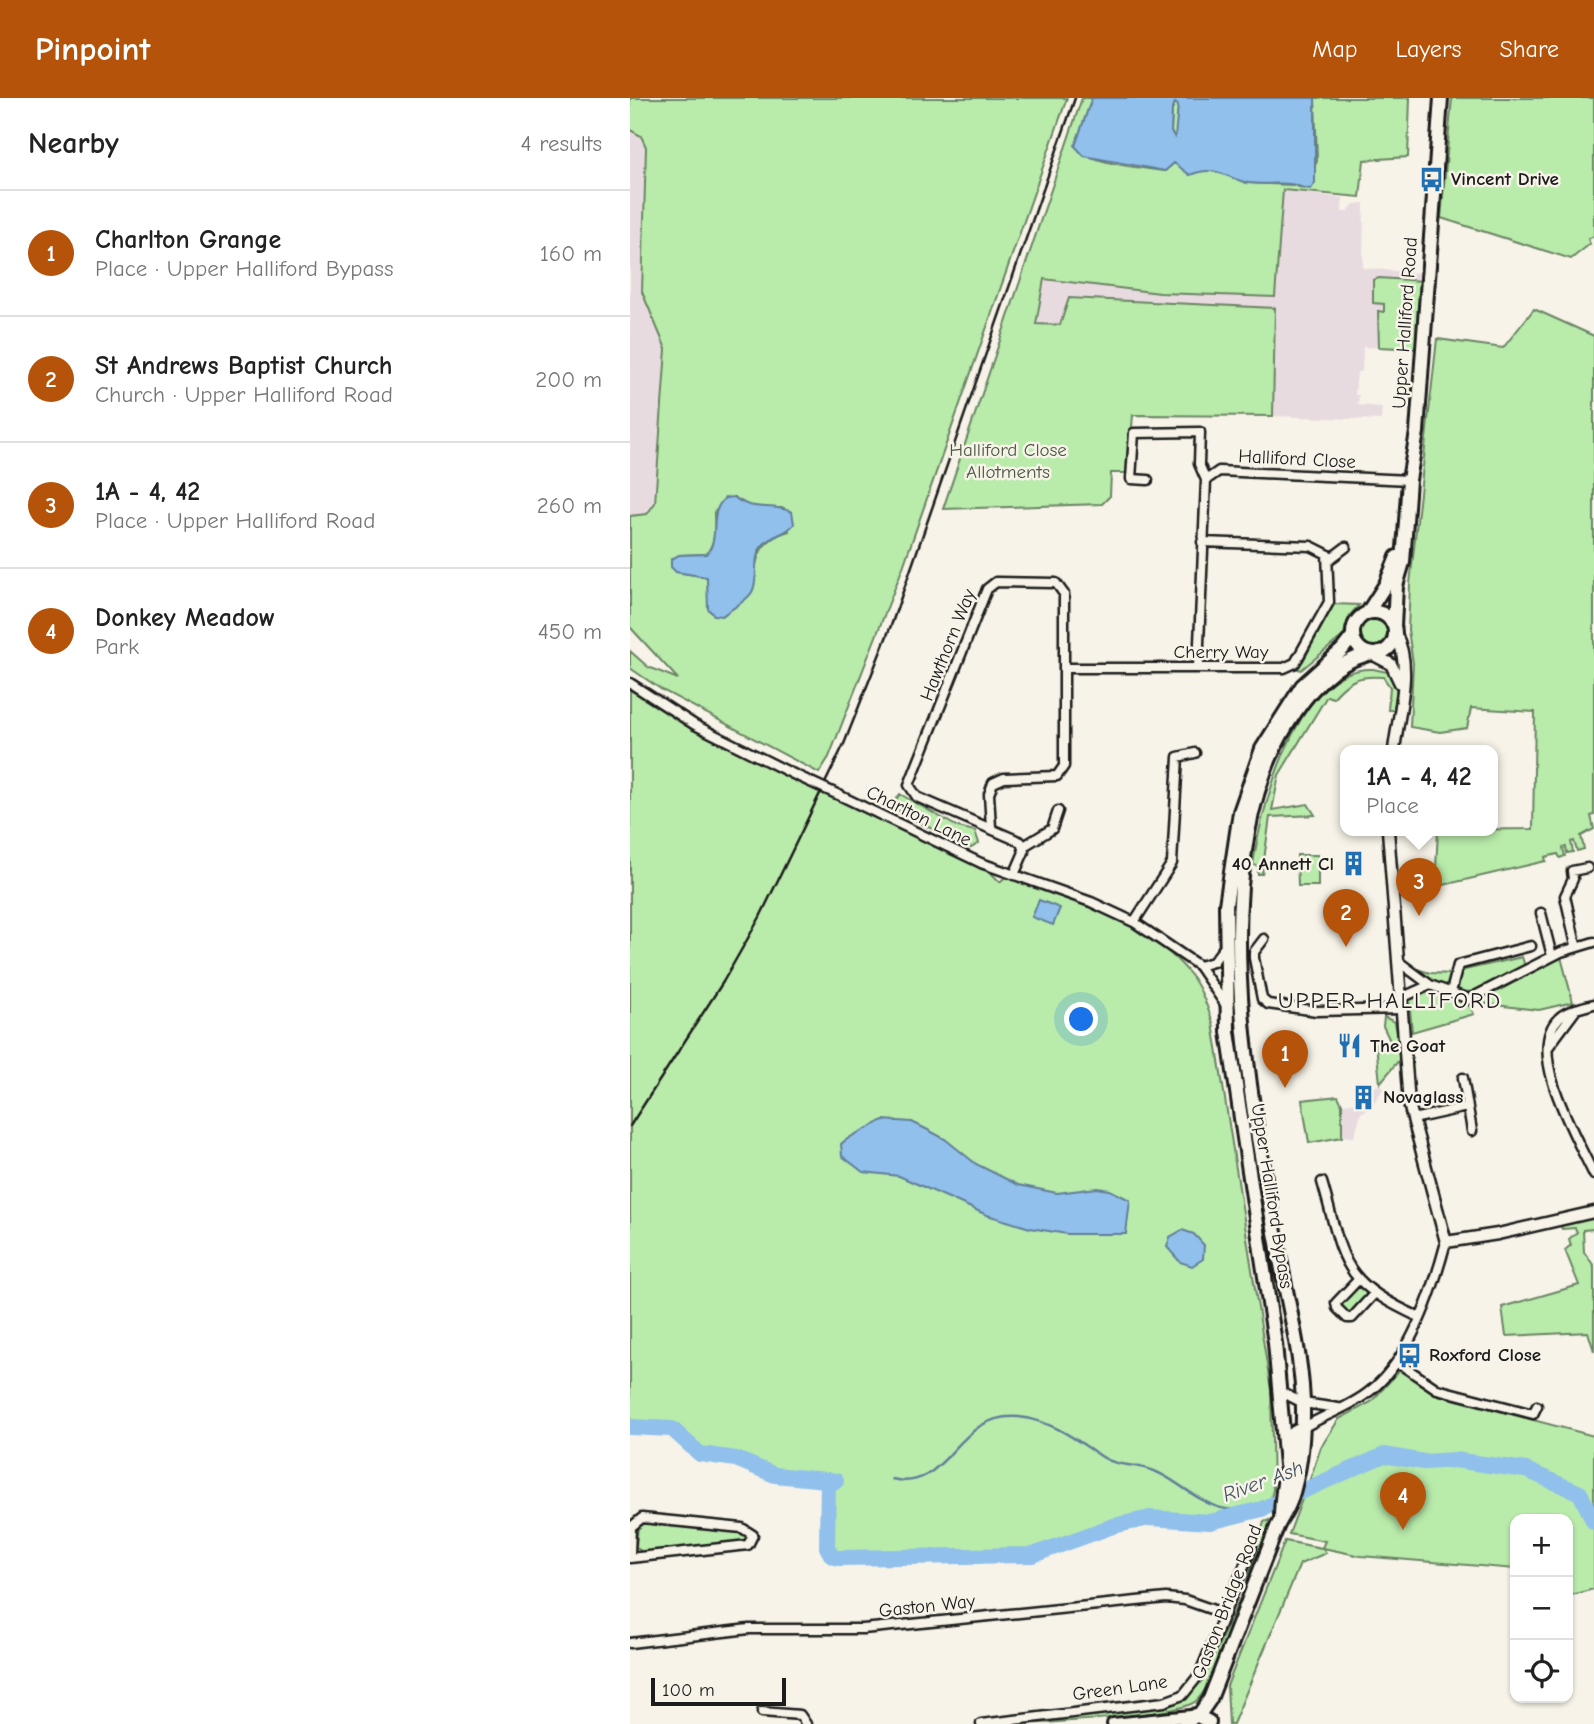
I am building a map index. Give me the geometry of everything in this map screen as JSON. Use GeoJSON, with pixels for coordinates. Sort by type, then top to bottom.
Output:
{"type":"FeatureCollection","features":[{"type":"Feature","properties":{"kind":"main road","name":"Upper Halliford Road"},"geometry":{"type":"LineString","coordinates":[[1395,630],[1409,480],[1417,432],[1441,98]]}},
{"type":"Feature","properties":{"kind":"main road","name":"Upper Halliford Road"},"geometry":{"type":"LineString","coordinates":[[1368,612],[1402,550]]}},
{"type":"Feature","properties":{"kind":"main road"},"geometry":{"type":"LineString","coordinates":[[1368,612],[1385,615],[1395,630],[1391,646],[1371,654],[1356,645],[1353,636],[1355,624],[1368,612]]}},
{"type":"Feature","properties":{"kind":"main road","name":"Upper Halliford Bypass"},"geometry":{"type":"LineString","coordinates":[[1286,1465],[1281,1392],[1225,1004],[1228,881],[1240,812],[1254,767],[1292,698],[1312,674],[1342,650],[1353,636]]}},
{"type":"Feature","properties":{"kind":"main road","name":"Upper Halliford Bypass"},"geometry":{"type":"LineString","coordinates":[[1287,1496],[1303,1428],[1303,1403],[1300,1366],[1250,1077],[1240,962],[1242,881],[1259,791],[1272,753],[1291,718],[1320,681],[1339,665],[1371,654]]}},
{"type":"Feature","properties":{"kind":"main road"},"geometry":{"type":"LineString","coordinates":[[1287,1496],[1286,1465],[1294,1433],[1303,1428]]}},
{"type":"Feature","properties":{"kind":"main road","name":"Gaston Bridge Road"},"geometry":{"type":"LineString","coordinates":[[1199,1720],[1210,1699],[1287,1496]]}},
{"type":"Feature","properties":{"kind":"main road","name":"Green Lane"},"geometry":{"type":"LineString","coordinates":[[1161,1719],[1176,1724]]}},
{"type":"Feature","properties":{"kind":"main road","name":"Green Lane"},"geometry":{"type":"LineString","coordinates":[[1113,1724],[1161,1719],[1199,1720]]}},
{"type":"Feature","properties":{"kind":"street"},"geometry":{"type":"LineString","coordinates":[[1148,480],[1127,479],[1134,433],[1200,432],[1199,464],[1206,480],[1198,667]]}},
{"type":"Feature","properties":{"kind":"street","name":"Halliford Close"},"geometry":{"type":"LineString","coordinates":[[1206,480],[1219,471],[1409,480]]}},
{"type":"Feature","properties":{"kind":"street"},"geometry":{"type":"LineString","coordinates":[[1202,542],[1311,546],[1324,550],[1330,559],[1346,547]]}},
{"type":"Feature","properties":{"kind":"street","name":"Cherry Way"},"geometry":{"type":"LineString","coordinates":[[1066,668],[1284,668],[1295,663],[1329,602],[1330,559]]}},
{"type":"Feature","properties":{"kind":"street","name":"Hawthorn Way"},"geometry":{"type":"LineString","coordinates":[[991,827],[989,794],[993,783],[1004,778],[1050,778],[1063,771],[1066,668],[1064,594],[1060,586],[1050,581],[991,584],[909,785],[916,797],[1013,836],[1024,846]]}},
{"type":"Feature","properties":{"kind":"street","name":"Upper Halliford Road"},"geometry":{"type":"LineString","coordinates":[[1395,630],[1402,652],[1402,690],[1395,745]]}},
{"type":"Feature","properties":{"kind":"street"},"geometry":{"type":"LineString","coordinates":[[1371,654],[1391,664],[1402,690]]}},
{"type":"Feature","properties":{"kind":"street","name":"Charlton Lane"},"geometry":{"type":"LineString","coordinates":[[630,683],[695,725],[791,773],[981,863],[1091,902],[1134,922],[1199,966],[1211,979],[1225,1004]]}},
{"type":"Feature","properties":{"kind":"street"},"geometry":{"type":"LineString","coordinates":[[1134,922],[1170,869],[1178,757],[1195,753]]}},
{"type":"Feature","properties":{"kind":"street"},"geometry":{"type":"LineString","coordinates":[[1014,875],[1023,858],[1024,846],[1052,829],[1058,811]]}},
{"type":"Feature","properties":{"kind":"street"},"geometry":{"type":"LineString","coordinates":[[1303,1428],[1369,1392],[1397,1362],[1434,1285],[1446,1242],[1413,1119],[1388,836]]}},
{"type":"Feature","properties":{"kind":"street"},"geometry":{"type":"LineString","coordinates":[[1576,945],[1565,896],[1573,879],[1572,871],[1587,868]]}},
{"type":"Feature","properties":{"kind":"street"},"geometry":{"type":"LineString","coordinates":[[1541,913],[1552,956]]}},
{"type":"Feature","properties":{"kind":"street"},"geometry":{"type":"LineString","coordinates":[[1264,939],[1254,952],[1254,958],[1262,999],[1268,1004],[1317,1012],[1401,1004],[1430,985]]}},
{"type":"Feature","properties":{"kind":"street"},"geometry":{"type":"LineString","coordinates":[[1399,962],[1430,985],[1469,999],[1576,945],[1594,942]]}},
{"type":"Feature","properties":{"kind":"street"},"geometry":{"type":"LineString","coordinates":[[1199,966],[1213,962],[1226,944]]}},
{"type":"Feature","properties":{"kind":"street"},"geometry":{"type":"LineString","coordinates":[[1451,992],[1458,965],[1531,946]]}},
{"type":"Feature","properties":{"kind":"street"},"geometry":{"type":"LineString","coordinates":[[1211,979],[1237,975],[1240,962]]}},
{"type":"Feature","properties":{"kind":"street"},"geometry":{"type":"LineString","coordinates":[[1594,1004],[1562,1015],[1554,1023],[1547,1049],[1550,1074],[1594,1175]]}},
{"type":"Feature","properties":{"kind":"street"},"geometry":{"type":"LineString","coordinates":[[1463,1078],[1472,1131]]}},
{"type":"Feature","properties":{"kind":"street"},"geometry":{"type":"LineString","coordinates":[[1413,1119],[1467,1107]]}},
{"type":"Feature","properties":{"kind":"street"},"geometry":{"type":"LineString","coordinates":[[1322,1182],[1342,1254],[1358,1280],[1374,1294],[1419,1317]]}},
{"type":"Feature","properties":{"kind":"street"},"geometry":{"type":"LineString","coordinates":[[1446,1242],[1498,1234],[1594,1212]]}},
{"type":"Feature","properties":{"kind":"street"},"geometry":{"type":"LineString","coordinates":[[1358,1280],[1336,1303],[1337,1308],[1347,1318],[1352,1318],[1374,1294]]}},
{"type":"Feature","properties":{"kind":"street"},"geometry":{"type":"LineString","coordinates":[[1397,1362],[1437,1389],[1533,1415],[1536,1406]]}},
{"type":"Feature","properties":{"kind":"street"},"geometry":{"type":"LineString","coordinates":[[1281,1392],[1303,1403],[1338,1408]]}},
{"type":"Feature","properties":{"kind":"street"},"geometry":{"type":"LineString","coordinates":[[642,1518],[742,1528],[753,1535],[748,1545],[630,1556],[631,1527],[642,1518]]}},
{"type":"Feature","properties":{"kind":"street","name":"Green Lane"},"geometry":{"type":"LineString","coordinates":[[981,1724],[1164,1702],[1177,1698],[1199,1675],[1252,1547]]}},
{"type":"Feature","properties":{"kind":"street"},"geometry":{"type":"LineString","coordinates":[[1236,1587],[1252,1592]]}},
{"type":"Feature","properties":{"kind":"street","name":"Gaston Way"},"geometry":{"type":"LineString","coordinates":[[630,1640],[749,1629],[863,1629],[1166,1598],[1185,1600],[1225,1614]]}},
{"type":"Feature","properties":{"kind":"street"},"geometry":{"type":"LineString","coordinates":[[761,1712],[800,1715],[806,1724]]}},
{"type":"Feature","properties":{"kind":"shaded area"},"geometry":{"type":"Polygon","coordinates":[[[630,130],[642,136],[646,147],[641,274],[647,308],[666,348],[655,503],[647,514],[630,516],[630,130]]]}},
{"type":"Feature","properties":{"kind":"shaded area"},"geometry":{"type":"Polygon","coordinates":[[[1283,190],[1343,198],[1342,212],[1347,212],[1354,204],[1364,203],[1363,268],[1421,273],[1420,349],[1363,347],[1362,372],[1357,372],[1355,395],[1359,395],[1358,405],[1382,407],[1381,420],[1273,416],[1275,308],[1069,298],[1060,325],[1035,324],[1044,278],[1160,293],[1275,297],[1283,190]]]}},
{"type":"Feature","properties":{"kind":"shaded area"},"geometry":{"type":"Polygon","coordinates":[[[1379,1085],[1384,1088],[1370,1108],[1361,1113],[1354,1137],[1342,1136],[1342,1104],[1360,1102],[1359,1094],[1379,1085]]]}},
{"type":"Feature","properties":{"kind":"green space"},"geometry":{"type":"Polygon","coordinates":[[[630,98],[1067,98],[903,567],[829,757],[819,773],[662,690],[630,668],[630,651],[648,667],[678,679],[630,627],[630,516],[647,514],[655,503],[666,349],[642,292],[646,147],[641,136],[630,130],[630,98]],[[734,497],[714,512],[713,539],[706,554],[679,555],[676,572],[707,577],[709,609],[722,616],[753,590],[757,561],[764,546],[778,535],[789,531],[784,508],[753,508],[734,497]]]}},
{"type":"Feature","properties":{"kind":"green space","name":"Halliford Close Allotments"},"geometry":{"type":"Polygon","coordinates":[[[1082,98],[1092,98],[1075,146],[1092,157],[1130,167],[1165,171],[1174,163],[1200,171],[1219,171],[1246,183],[1294,185],[1304,189],[1317,161],[1315,98],[1410,98],[1408,157],[1364,160],[1360,197],[1283,190],[1275,297],[1160,293],[1044,279],[1036,324],[1060,325],[1069,298],[1275,308],[1273,416],[1133,415],[1128,473],[1111,473],[1110,496],[1102,504],[943,509],[1082,98]]]}},
{"type":"Feature","properties":{"kind":"green space"},"geometry":{"type":"Polygon","coordinates":[[[1452,98],[1594,98],[1594,236],[1588,239],[1590,244],[1571,259],[1441,218],[1452,98]]]}},
{"type":"Feature","properties":{"kind":"green space"},"geometry":{"type":"Polygon","coordinates":[[[1175,103],[1178,105],[1176,138],[1171,132],[1172,109],[1175,103]]]}},
{"type":"Feature","properties":{"kind":"green space"},"geometry":{"type":"Polygon","coordinates":[[[1379,278],[1423,281],[1420,349],[1379,347],[1378,311],[1384,312],[1384,304],[1373,303],[1373,280],[1379,278]]]}},
{"type":"Feature","properties":{"kind":"green space"},"geometry":{"type":"Polygon","coordinates":[[[1534,309],[1594,336],[1594,815],[1591,816],[1594,829],[1581,836],[1584,849],[1577,851],[1574,841],[1571,842],[1573,852],[1567,853],[1566,847],[1563,848],[1565,856],[1560,858],[1558,854],[1545,857],[1546,861],[1435,887],[1438,836],[1498,836],[1498,829],[1533,829],[1535,712],[1471,708],[1467,728],[1440,732],[1410,727],[1413,663],[1408,630],[1410,584],[1437,339],[1503,348],[1534,309]]]}},
{"type":"Feature","properties":{"kind":"green space"},"geometry":{"type":"Polygon","coordinates":[[[1334,604],[1359,605],[1350,615],[1343,636],[1301,670],[1295,668],[1303,661],[1334,604]]]}},
{"type":"Feature","properties":{"kind":"green space"},"geometry":{"type":"Polygon","coordinates":[[[1374,617],[1386,622],[1391,634],[1386,646],[1374,651],[1362,646],[1357,634],[1362,622],[1374,617]]]}},
{"type":"Feature","properties":{"kind":"green space"},"geometry":{"type":"Polygon","coordinates":[[[1373,669],[1392,673],[1397,687],[1394,710],[1388,710],[1390,687],[1383,677],[1360,678],[1349,683],[1333,698],[1327,696],[1279,775],[1272,810],[1308,804],[1315,815],[1270,817],[1262,874],[1258,874],[1258,867],[1253,864],[1265,808],[1288,743],[1304,714],[1324,690],[1347,674],[1373,669]]]}},
{"type":"Feature","properties":{"kind":"green space"},"geometry":{"type":"Polygon","coordinates":[[[630,683],[695,725],[981,863],[1000,882],[1005,877],[1080,903],[1129,925],[1172,955],[1190,974],[1201,991],[1213,1023],[1271,1390],[1273,1490],[1269,1505],[1210,1522],[1149,1518],[1113,1526],[1033,1555],[838,1558],[829,1553],[828,1480],[775,1475],[736,1459],[700,1454],[673,1426],[637,1423],[630,1426],[630,683]]]}},
{"type":"Feature","properties":{"kind":"green space"},"geometry":{"type":"Polygon","coordinates":[[[900,794],[958,827],[975,831],[979,843],[971,848],[904,815],[892,805],[900,794]]]}},
{"type":"Feature","properties":{"kind":"green space"},"geometry":{"type":"Polygon","coordinates":[[[1297,855],[1318,855],[1318,886],[1298,886],[1297,855]]]}},
{"type":"Feature","properties":{"kind":"green space"},"geometry":{"type":"Polygon","coordinates":[[[1522,957],[1525,966],[1476,992],[1458,991],[1460,971],[1522,957]]]}},
{"type":"Feature","properties":{"kind":"green space"},"geometry":{"type":"Polygon","coordinates":[[[1561,957],[1573,1002],[1539,1010],[1486,1004],[1483,999],[1561,957]]]}},
{"type":"Feature","properties":{"kind":"green space"},"geometry":{"type":"Polygon","coordinates":[[[1417,969],[1430,973],[1453,974],[1446,986],[1442,987],[1415,972],[1417,969]]]}},
{"type":"Feature","properties":{"kind":"green space"},"geometry":{"type":"Polygon","coordinates":[[[1425,990],[1454,995],[1466,1003],[1474,1014],[1412,1032],[1409,998],[1425,990]]]}},
{"type":"Feature","properties":{"kind":"green space"},"geometry":{"type":"Polygon","coordinates":[[[1384,1017],[1395,1022],[1399,1045],[1391,1043],[1383,1026],[1384,1017]]]}},
{"type":"Feature","properties":{"kind":"green space"},"geometry":{"type":"Polygon","coordinates":[[[1376,1044],[1399,1052],[1400,1059],[1380,1083],[1376,1044]]]}},
{"type":"Feature","properties":{"kind":"green space"},"geometry":{"type":"Polygon","coordinates":[[[1338,1096],[1342,1104],[1342,1137],[1309,1143],[1302,1100],[1338,1096]]]}},
{"type":"Feature","properties":{"kind":"green space"},"geometry":{"type":"Polygon","coordinates":[[[1594,1216],[1594,1229],[1583,1230],[1584,1252],[1594,1266],[1594,1351],[1588,1332],[1506,1336],[1502,1307],[1579,1285],[1565,1250],[1571,1245],[1569,1239],[1577,1232],[1575,1228],[1562,1229],[1559,1222],[1594,1216]]]}},
{"type":"Feature","properties":{"kind":"green space"},"geometry":{"type":"Polygon","coordinates":[[[1358,1280],[1374,1294],[1352,1318],[1337,1308],[1358,1280]]]}},
{"type":"Feature","properties":{"kind":"green space"},"geometry":{"type":"Polygon","coordinates":[[[1401,1369],[1438,1395],[1594,1436],[1594,1518],[1584,1492],[1527,1468],[1507,1463],[1458,1457],[1423,1459],[1382,1452],[1309,1482],[1321,1447],[1339,1419],[1371,1402],[1401,1369]]]}},
{"type":"Feature","properties":{"kind":"green space"},"geometry":{"type":"Polygon","coordinates":[[[1400,1459],[1495,1469],[1536,1480],[1578,1496],[1594,1526],[1594,1589],[1573,1595],[1573,1514],[1510,1514],[1510,1569],[1361,1556],[1323,1548],[1326,1553],[1300,1564],[1233,1724],[1229,1724],[1227,1686],[1285,1541],[1322,1548],[1325,1541],[1289,1534],[1304,1494],[1379,1463],[1400,1459]]]}},
{"type":"Feature","properties":{"kind":"green space"},"geometry":{"type":"Polygon","coordinates":[[[1269,1520],[1268,1529],[1247,1581],[1264,1522],[1269,1520]]]}},
{"type":"Feature","properties":{"kind":"green space"},"geometry":{"type":"Polygon","coordinates":[[[643,1521],[745,1532],[749,1537],[741,1542],[643,1553],[636,1547],[638,1527],[643,1521]]]}},
{"type":"Feature","properties":{"kind":"green space"},"geometry":{"type":"Polygon","coordinates":[[[1240,1598],[1216,1668],[1196,1701],[1164,1711],[1137,1715],[1009,1724],[1173,1704],[1186,1697],[1204,1677],[1240,1598]]]}},
{"type":"Feature","properties":{"kind":"water"},"geometry":{"type":"Polygon","coordinates":[[[1092,98],[1315,98],[1315,183],[1311,189],[1290,184],[1249,183],[1207,171],[1190,175],[1174,163],[1165,171],[1084,156],[1075,146],[1092,98]],[[1175,103],[1172,109],[1171,132],[1175,137],[1178,105],[1175,103]]]}},
{"type":"Feature","properties":{"kind":"water"},"geometry":{"type":"Polygon","coordinates":[[[734,497],[748,505],[792,512],[794,524],[767,541],[759,550],[754,586],[750,595],[722,616],[714,615],[708,609],[707,577],[676,572],[671,567],[671,559],[679,555],[707,554],[713,540],[715,518],[720,504],[725,498],[734,497]]]}},
{"type":"Feature","properties":{"kind":"water"},"geometry":{"type":"Polygon","coordinates":[[[1039,900],[1060,908],[1053,925],[1032,917],[1039,900]]]}},
{"type":"Feature","properties":{"kind":"water"},"geometry":{"type":"Polygon","coordinates":[[[883,1120],[912,1122],[945,1139],[976,1164],[1018,1185],[1057,1193],[1097,1188],[1110,1190],[1130,1200],[1126,1234],[1067,1234],[1030,1228],[987,1215],[899,1176],[863,1172],[842,1156],[841,1144],[883,1120]]]}},
{"type":"Feature","properties":{"kind":"water"},"geometry":{"type":"Polygon","coordinates":[[[1182,1230],[1194,1234],[1204,1245],[1203,1259],[1192,1266],[1180,1262],[1167,1247],[1170,1237],[1182,1230]]]}},
{"type":"Feature","properties":{"kind":"waterway"},"geometry":{"type":"LineString","coordinates":[[892,1479],[911,1480],[927,1475],[980,1426],[997,1419],[1019,1417],[1053,1427],[1109,1461],[1154,1471],[1216,1507],[1236,1510],[1262,1509]]}},
{"type":"Feature","properties":{"kind":"waterway","name":"River Ash"},"geometry":{"type":"LineString","coordinates":[[630,1427],[672,1429],[700,1454],[736,1459],[775,1475],[836,1481]]}},
{"type":"Feature","properties":{"kind":"waterway","name":"River Ash"},"geometry":{"type":"LineString","coordinates":[[828,1480],[827,1547],[832,1556],[838,1558],[1033,1555],[1113,1526],[1150,1518],[1210,1522],[1262,1509],[1384,1455],[1424,1462],[1454,1460],[1526,1470],[1580,1493],[1594,1522]]}},
{"type":"Feature","properties":{"kind":"railway"},"geometry":{"type":"LineString","coordinates":[[630,1126],[723,982],[760,917],[844,744],[892,623],[1075,98]]}},
{"type":"Feature","properties":{"kind":"place","name":"Vincent Drive"},"geometry":{"type":"Point","coordinates":[1431,179]}},
{"type":"Feature","properties":{"kind":"place","name":"40 Annett Cl"},"geometry":{"type":"Point","coordinates":[1354,864]}},
{"type":"Feature","properties":{"kind":"place","name":"1A - 4, 42"},"geometry":{"type":"Point","coordinates":[1419,916]}},
{"type":"Feature","properties":{"kind":"place","name":"St Andrews Baptist Church"},"geometry":{"type":"Point","coordinates":[1346,947]}},
{"type":"Feature","properties":{"kind":"place","name":"The Goat"},"geometry":{"type":"Point","coordinates":[1350,1046]}},
{"type":"Feature","properties":{"kind":"place","name":"Charlton Grange"},"geometry":{"type":"Point","coordinates":[1285,1088]}},
{"type":"Feature","properties":{"kind":"place","name":"Novaglass"},"geometry":{"type":"Point","coordinates":[1363,1097]}},
{"type":"Feature","properties":{"kind":"place","name":"Roxford Close"},"geometry":{"type":"Point","coordinates":[1409,1355]}},
{"type":"Feature","properties":{"kind":"place","name":"Donkey Meadow"},"geometry":{"type":"Point","coordinates":[1403,1530]}},
{"type":"Feature","properties":{"kind":"district","name":"UPPER HALLIFORD"},"geometry":{"type":"Point","coordinates":[1390,1000]}}]}
